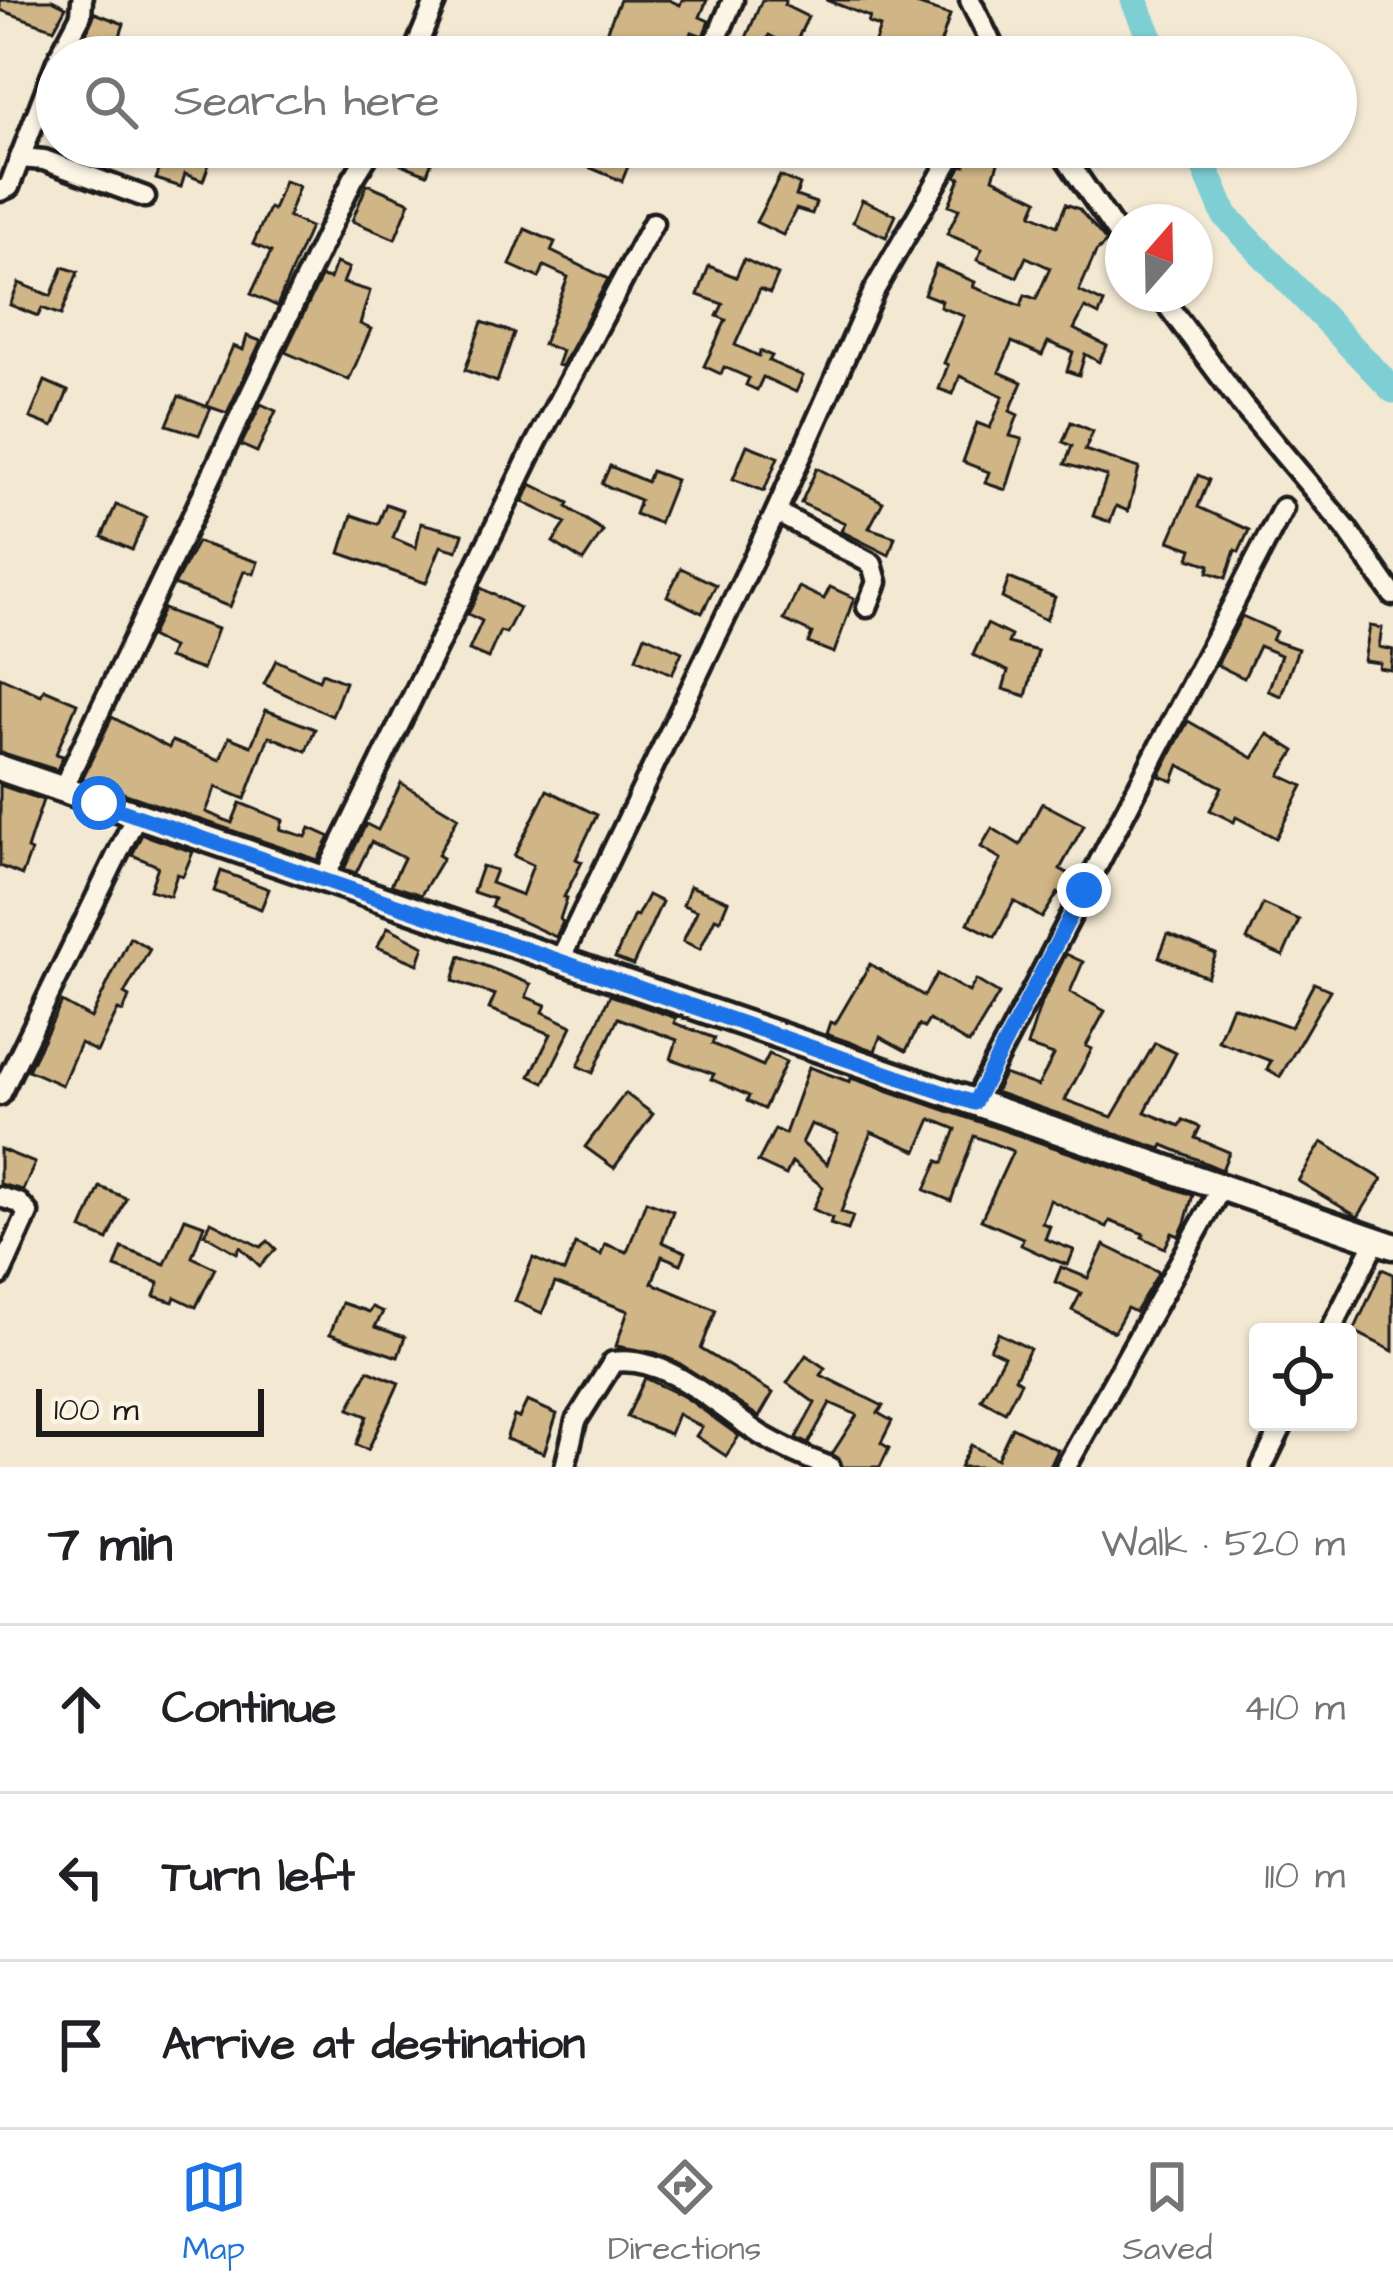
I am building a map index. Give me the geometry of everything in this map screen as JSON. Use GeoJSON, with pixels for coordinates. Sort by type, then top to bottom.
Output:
{"type":"FeatureCollection","features":[{"type":"Feature","properties":{"kind":"main road"},"geometry":{"type":"LineString","coordinates":[[0,768],[1384,1243]]}},
{"type":"Feature","properties":{"kind":"street"},"geometry":{"type":"LineString","coordinates":[[70,36],[81,15],[82,0]]}},
{"type":"Feature","properties":{"kind":"street"},"geometry":{"type":"LineString","coordinates":[[421,36],[436,0]]}},
{"type":"Feature","properties":{"kind":"street"},"geometry":{"type":"LineString","coordinates":[[718,36],[733,0]]}},
{"type":"Feature","properties":{"kind":"street"},"geometry":{"type":"LineString","coordinates":[[970,0],[988,36]]}},
{"type":"Feature","properties":{"kind":"street"},"geometry":{"type":"LineString","coordinates":[[0,191],[9,187],[36,116]]}},
{"type":"Feature","properties":{"kind":"street"},"geometry":{"type":"LineString","coordinates":[[20,158],[36,159]]}},
{"type":"Feature","properties":{"kind":"street"},"geometry":{"type":"LineString","coordinates":[[66,168],[145,197]]}},
{"type":"Feature","properties":{"kind":"street"},"geometry":{"type":"LineString","coordinates":[[62,790],[360,168]]}},
{"type":"Feature","properties":{"kind":"street"},"geometry":{"type":"LineString","coordinates":[[560,960],[776,512],[875,289],[946,168]]}},
{"type":"Feature","properties":{"kind":"street"},"geometry":{"type":"LineString","coordinates":[[1072,168],[1105,216]]}},
{"type":"Feature","properties":{"kind":"street"},"geometry":{"type":"LineString","coordinates":[[324,879],[535,445],[653,223]]}},
{"type":"Feature","properties":{"kind":"street"},"geometry":{"type":"LineString","coordinates":[[1172,312],[1242,405],[1346,528],[1393,595]]}},
{"type":"Feature","properties":{"kind":"street"},"geometry":{"type":"LineString","coordinates":[[974,1103],[1283,508]]}},
{"type":"Feature","properties":{"kind":"street"},"geometry":{"type":"LineString","coordinates":[[776,512],[872,564],[878,582],[867,608]]}},
{"type":"Feature","properties":{"kind":"street"},"geometry":{"type":"LineString","coordinates":[[0,1095],[136,816]]}},
{"type":"Feature","properties":{"kind":"street"},"geometry":{"type":"LineString","coordinates":[[1066,1467],[1222,1188]]}},
{"type":"Feature","properties":{"kind":"street"},"geometry":{"type":"LineString","coordinates":[[0,1197],[20,1203],[28,1213],[0,1275]]}},
{"type":"Feature","properties":{"kind":"street"},"geometry":{"type":"LineString","coordinates":[[1335,1323],[1384,1243]]}},
{"type":"Feature","properties":{"kind":"street"},"geometry":{"type":"LineString","coordinates":[[565,1467],[583,1406],[613,1362],[621,1361],[664,1370],[708,1393],[758,1432],[830,1467]]}},
{"type":"Feature","properties":{"kind":"street"},"geometry":{"type":"LineString","coordinates":[[1262,1467],[1280,1431]]}},
{"type":"Feature","properties":{"kind":"building"},"geometry":{"type":"Polygon","coordinates":[[[0,0],[52,0],[66,7],[54,29],[0,10],[0,0]]]}},
{"type":"Feature","properties":{"kind":"building"},"geometry":{"type":"Polygon","coordinates":[[[620,0],[669,0],[680,5],[682,0],[707,0],[700,17],[709,21],[703,36],[692,32],[691,36],[604,36],[620,0]]]}},
{"type":"Feature","properties":{"kind":"building"},"geometry":{"type":"Polygon","coordinates":[[[762,0],[786,0],[784,5],[808,17],[799,36],[747,36],[762,0]]]}},
{"type":"Feature","properties":{"kind":"building"},"geometry":{"type":"Polygon","coordinates":[[[826,0],[917,0],[916,4],[950,15],[943,36],[877,36],[880,27],[868,23],[870,17],[826,0]]]}},
{"type":"Feature","properties":{"kind":"building"},"geometry":{"type":"Polygon","coordinates":[[[95,13],[124,24],[120,36],[85,36],[95,13]]]}},
{"type":"Feature","properties":{"kind":"building"},"geometry":{"type":"Polygon","coordinates":[[[160,168],[208,168],[203,181],[185,174],[181,187],[156,179],[160,168]]]}},
{"type":"Feature","properties":{"kind":"building"},"geometry":{"type":"Polygon","coordinates":[[[591,168],[627,168],[622,181],[591,168]]]}},
{"type":"Feature","properties":{"kind":"building"},"geometry":{"type":"Polygon","coordinates":[[[960,168],[996,168],[993,178],[1038,200],[1032,214],[1057,226],[1066,204],[1079,209],[1105,240],[1079,291],[1104,303],[1099,315],[1085,308],[1074,329],[1107,346],[1099,362],[1085,354],[1079,375],[1067,371],[1073,352],[1048,342],[1042,355],[1012,342],[999,372],[1022,382],[1010,411],[1018,415],[1010,436],[1022,439],[1006,490],[985,483],[989,472],[963,462],[977,423],[990,428],[1003,396],[960,376],[953,394],[939,389],[948,365],[944,363],[964,316],[940,307],[942,301],[924,294],[936,265],[975,282],[973,287],[1021,306],[1025,295],[1036,299],[1050,268],[1026,257],[1017,277],[977,260],[982,249],[947,234],[959,209],[949,205],[960,178],[956,176],[960,168]]]}},
{"type":"Feature","properties":{"kind":"building"},"geometry":{"type":"Polygon","coordinates":[[[780,176],[800,185],[796,196],[816,203],[812,214],[796,209],[783,235],[756,222],[780,176]]]}},
{"type":"Feature","properties":{"kind":"building"},"geometry":{"type":"Polygon","coordinates":[[[284,181],[299,186],[288,217],[310,227],[277,306],[251,294],[271,252],[253,244],[284,181]]]}},
{"type":"Feature","properties":{"kind":"building"},"geometry":{"type":"Polygon","coordinates":[[[367,184],[410,202],[395,239],[352,221],[367,184]]]}},
{"type":"Feature","properties":{"kind":"building"},"geometry":{"type":"Polygon","coordinates":[[[862,200],[896,215],[886,237],[853,222],[862,200]]]}},
{"type":"Feature","properties":{"kind":"building"},"geometry":{"type":"Polygon","coordinates":[[[525,229],[555,242],[551,251],[608,279],[562,366],[557,365],[562,351],[543,344],[568,277],[544,266],[539,278],[510,265],[525,229]]]}},
{"type":"Feature","properties":{"kind":"building"},"geometry":{"type":"Polygon","coordinates":[[[744,259],[778,275],[770,293],[760,289],[735,345],[759,356],[760,351],[772,356],[769,361],[803,376],[796,392],[763,377],[757,390],[746,385],[749,378],[724,367],[721,374],[704,366],[726,320],[717,316],[723,304],[698,295],[709,266],[736,277],[744,259]]]}},
{"type":"Feature","properties":{"kind":"building"},"geometry":{"type":"Polygon","coordinates":[[[336,263],[349,268],[343,283],[370,291],[360,324],[371,329],[349,380],[285,352],[321,277],[330,279],[336,263]]]}},
{"type":"Feature","properties":{"kind":"building"},"geometry":{"type":"Polygon","coordinates":[[[63,267],[78,272],[61,315],[42,308],[38,316],[10,305],[19,283],[51,296],[63,267]]]}},
{"type":"Feature","properties":{"kind":"building"},"geometry":{"type":"Polygon","coordinates":[[[482,322],[514,333],[497,382],[465,370],[482,322]]]}},
{"type":"Feature","properties":{"kind":"building"},"geometry":{"type":"Polygon","coordinates":[[[247,336],[261,341],[227,413],[207,406],[233,346],[243,350],[247,336]]]}},
{"type":"Feature","properties":{"kind":"building"},"geometry":{"type":"Polygon","coordinates":[[[45,381],[68,391],[53,427],[30,418],[45,381]]]}},
{"type":"Feature","properties":{"kind":"building"},"geometry":{"type":"Polygon","coordinates":[[[179,396],[211,408],[199,435],[167,425],[179,396]]]}},
{"type":"Feature","properties":{"kind":"building"},"geometry":{"type":"Polygon","coordinates":[[[261,404],[276,411],[257,452],[241,445],[261,404]]]}},
{"type":"Feature","properties":{"kind":"building"},"geometry":{"type":"Polygon","coordinates":[[[1071,422],[1093,431],[1085,450],[1139,468],[1128,511],[1116,506],[1110,522],[1093,516],[1107,476],[1065,464],[1072,446],[1063,442],[1071,422]]]}},
{"type":"Feature","properties":{"kind":"building"},"geometry":{"type":"Polygon","coordinates":[[[747,445],[778,457],[764,491],[733,479],[747,445]]]}},
{"type":"Feature","properties":{"kind":"building"},"geometry":{"type":"Polygon","coordinates":[[[610,466],[647,482],[651,471],[676,480],[659,523],[635,514],[640,500],[602,484],[610,466]]]}},
{"type":"Feature","properties":{"kind":"building"},"geometry":{"type":"Polygon","coordinates":[[[817,468],[883,502],[869,528],[895,537],[889,555],[841,531],[845,523],[801,503],[817,468]]]}},
{"type":"Feature","properties":{"kind":"building"},"geometry":{"type":"Polygon","coordinates":[[[1198,475],[1209,480],[1198,507],[1249,530],[1239,552],[1235,550],[1226,578],[1208,572],[1210,565],[1189,558],[1192,549],[1169,541],[1198,475]]]}},
{"type":"Feature","properties":{"kind":"building"},"geometry":{"type":"Polygon","coordinates":[[[531,484],[569,503],[567,507],[603,531],[583,561],[553,542],[566,523],[523,502],[531,484]]]}},
{"type":"Feature","properties":{"kind":"building"},"geometry":{"type":"Polygon","coordinates":[[[386,504],[403,510],[393,538],[416,548],[421,523],[463,534],[457,551],[441,546],[426,583],[340,553],[352,515],[378,524],[386,504]]]}},
{"type":"Feature","properties":{"kind":"building"},"geometry":{"type":"Polygon","coordinates":[[[116,505],[146,517],[132,550],[102,537],[116,505]]]}},
{"type":"Feature","properties":{"kind":"building"},"geometry":{"type":"Polygon","coordinates":[[[197,542],[258,562],[254,574],[244,571],[230,607],[174,585],[197,542]]]}},
{"type":"Feature","properties":{"kind":"building"},"geometry":{"type":"Polygon","coordinates":[[[681,568],[716,585],[702,613],[667,596],[681,568]]]}},
{"type":"Feature","properties":{"kind":"building"},"geometry":{"type":"Polygon","coordinates":[[[1009,578],[1055,597],[1046,620],[1002,598],[1009,578]]]}},
{"type":"Feature","properties":{"kind":"building"},"geometry":{"type":"Polygon","coordinates":[[[799,587],[824,599],[830,587],[854,598],[834,653],[808,643],[812,633],[784,620],[799,587]]]}},
{"type":"Feature","properties":{"kind":"building"},"geometry":{"type":"Polygon","coordinates":[[[481,588],[519,608],[506,633],[500,631],[488,658],[469,650],[482,621],[468,614],[481,588]]]}},
{"type":"Feature","properties":{"kind":"building"},"geometry":{"type":"Polygon","coordinates":[[[163,609],[217,629],[202,670],[168,658],[172,648],[150,637],[163,609]]]}},
{"type":"Feature","properties":{"kind":"building"},"geometry":{"type":"Polygon","coordinates":[[[1242,616],[1276,631],[1272,640],[1298,649],[1281,696],[1268,691],[1281,655],[1259,646],[1244,678],[1217,665],[1242,616]]]}},
{"type":"Feature","properties":{"kind":"building"},"geometry":{"type":"Polygon","coordinates":[[[987,624],[1011,636],[1008,643],[1038,651],[1026,696],[1003,689],[1008,671],[973,655],[987,624]]]}},
{"type":"Feature","properties":{"kind":"building"},"geometry":{"type":"Polygon","coordinates":[[[1370,626],[1382,628],[1379,647],[1393,650],[1391,670],[1364,661],[1370,626]]]}},
{"type":"Feature","properties":{"kind":"building"},"geometry":{"type":"Polygon","coordinates":[[[645,635],[682,652],[672,674],[636,658],[645,635]]]}},
{"type":"Feature","properties":{"kind":"building"},"geometry":{"type":"Polygon","coordinates":[[[276,660],[319,680],[322,673],[345,682],[332,716],[264,684],[276,660]]]}},
{"type":"Feature","properties":{"kind":"building"},"geometry":{"type":"Polygon","coordinates":[[[0,677],[41,695],[44,689],[77,703],[56,754],[63,756],[57,770],[0,752],[0,677]]]}},
{"type":"Feature","properties":{"kind":"building"},"geometry":{"type":"Polygon","coordinates":[[[266,710],[315,729],[306,751],[269,736],[245,799],[216,787],[206,812],[232,823],[240,803],[283,820],[280,829],[306,837],[310,828],[330,837],[318,860],[82,779],[112,717],[169,748],[172,741],[220,760],[229,737],[251,746],[266,710]]]}},
{"type":"Feature","properties":{"kind":"building"},"geometry":{"type":"Polygon","coordinates":[[[1188,721],[1253,758],[1268,734],[1295,751],[1280,775],[1303,786],[1276,838],[1236,817],[1234,822],[1210,810],[1222,787],[1179,765],[1173,781],[1159,776],[1188,721]]]}},
{"type":"Feature","properties":{"kind":"building"},"geometry":{"type":"Polygon","coordinates":[[[401,783],[458,817],[438,855],[443,858],[421,895],[391,885],[404,858],[371,842],[356,873],[344,869],[366,824],[378,830],[401,783]]]}},
{"type":"Feature","properties":{"kind":"building"},"geometry":{"type":"Polygon","coordinates":[[[0,785],[43,800],[22,875],[0,866],[0,785]]]}},
{"type":"Feature","properties":{"kind":"building"},"geometry":{"type":"Polygon","coordinates":[[[547,790],[597,815],[576,859],[582,862],[564,897],[563,922],[556,937],[491,907],[494,899],[473,892],[482,866],[496,870],[491,883],[522,895],[533,865],[514,856],[547,790]]]}},
{"type":"Feature","properties":{"kind":"building"},"geometry":{"type":"Polygon","coordinates":[[[1042,803],[1084,825],[1060,869],[1076,878],[1066,897],[1058,893],[1042,918],[1014,901],[995,937],[968,923],[1001,859],[981,847],[992,828],[1020,845],[1042,803]]]}},
{"type":"Feature","properties":{"kind":"building"},"geometry":{"type":"Polygon","coordinates":[[[142,834],[193,852],[183,876],[177,874],[170,896],[150,890],[158,866],[132,855],[142,834]]]}},
{"type":"Feature","properties":{"kind":"building"},"geometry":{"type":"Polygon","coordinates":[[[221,871],[269,889],[261,909],[214,891],[221,871]]]}},
{"type":"Feature","properties":{"kind":"building"},"geometry":{"type":"Polygon","coordinates":[[[690,886],[728,901],[700,949],[683,941],[697,911],[683,905],[690,886]]]}},
{"type":"Feature","properties":{"kind":"building"},"geometry":{"type":"Polygon","coordinates":[[[648,895],[662,902],[633,965],[615,958],[648,895]]]}},
{"type":"Feature","properties":{"kind":"building"},"geometry":{"type":"Polygon","coordinates":[[[1263,904],[1299,920],[1283,956],[1247,940],[1263,904]]]}},
{"type":"Feature","properties":{"kind":"building"},"geometry":{"type":"Polygon","coordinates":[[[388,927],[424,946],[418,964],[377,947],[388,927]]]}},
{"type":"Feature","properties":{"kind":"building"},"geometry":{"type":"Polygon","coordinates":[[[1168,934],[1216,954],[1207,977],[1159,957],[1168,934]]]}},
{"type":"Feature","properties":{"kind":"building"},"geometry":{"type":"Polygon","coordinates":[[[130,937],[150,949],[124,994],[129,997],[123,1012],[118,1010],[97,1052],[80,1043],[62,1085],[28,1070],[62,1002],[91,1018],[130,937]]]}},
{"type":"Feature","properties":{"kind":"building"},"geometry":{"type":"Polygon","coordinates":[[[1066,954],[1083,962],[1070,992],[1105,1011],[1086,1046],[1092,1049],[1065,1100],[1112,1117],[1155,1043],[1176,1053],[1145,1112],[1180,1126],[1183,1120],[1200,1127],[1195,1138],[1229,1152],[1222,1170],[1163,1145],[1161,1149],[995,1092],[1004,1074],[1038,1086],[1054,1055],[1027,1046],[1040,1006],[1066,954]]]}},
{"type":"Feature","properties":{"kind":"building"},"geometry":{"type":"Polygon","coordinates":[[[460,956],[531,984],[526,997],[546,1005],[543,1012],[572,1026],[544,1083],[530,1076],[551,1034],[489,1009],[495,995],[453,981],[460,956]]]}},
{"type":"Feature","properties":{"kind":"building"},"geometry":{"type":"Polygon","coordinates":[[[870,964],[924,996],[937,974],[969,992],[976,980],[999,994],[969,1044],[929,1020],[924,1028],[919,1025],[906,1051],[880,1037],[875,1051],[826,1034],[870,964]]]}},
{"type":"Feature","properties":{"kind":"building"},"geometry":{"type":"Polygon","coordinates":[[[1314,983],[1330,990],[1280,1077],[1267,1070],[1271,1061],[1218,1041],[1232,1006],[1291,1027],[1314,983]]]}},
{"type":"Feature","properties":{"kind":"building"},"geometry":{"type":"Polygon","coordinates":[[[610,995],[676,1018],[674,1023],[714,1038],[712,1044],[763,1066],[769,1054],[786,1062],[764,1109],[747,1101],[749,1096],[711,1079],[714,1074],[671,1059],[677,1040],[618,1018],[593,1073],[578,1066],[610,995]]]}},
{"type":"Feature","properties":{"kind":"building"},"geometry":{"type":"Polygon","coordinates":[[[809,1067],[1193,1195],[1179,1236],[1172,1233],[1165,1248],[1142,1237],[1144,1234],[1110,1221],[1107,1227],[1050,1200],[1042,1223],[1050,1226],[1045,1239],[1074,1250],[1068,1265],[1021,1245],[1023,1238],[981,1220],[1013,1151],[974,1136],[951,1201],[925,1190],[938,1161],[943,1163],[956,1129],[931,1119],[917,1151],[871,1132],[841,1212],[853,1216],[848,1230],[830,1224],[832,1218],[813,1209],[823,1187],[792,1162],[786,1175],[758,1162],[775,1129],[785,1134],[809,1067]],[[811,1124],[802,1143],[827,1164],[838,1134],[811,1124]]]}},
{"type":"Feature","properties":{"kind":"building"},"geometry":{"type":"Polygon","coordinates":[[[625,1093],[653,1114],[614,1168],[585,1147],[625,1093]]]}},
{"type":"Feature","properties":{"kind":"building"},"geometry":{"type":"Polygon","coordinates":[[[1322,1142],[1382,1179],[1358,1217],[1298,1181],[1322,1142]]]}},
{"type":"Feature","properties":{"kind":"building"},"geometry":{"type":"Polygon","coordinates":[[[0,1149],[35,1163],[23,1190],[0,1184],[0,1149]]]}},
{"type":"Feature","properties":{"kind":"building"},"geometry":{"type":"Polygon","coordinates":[[[100,1187],[126,1198],[108,1240],[82,1229],[100,1187]]]}},
{"type":"Feature","properties":{"kind":"building"},"geometry":{"type":"Polygon","coordinates":[[[646,1201],[673,1211],[662,1242],[686,1252],[681,1264],[662,1256],[652,1283],[716,1310],[701,1349],[773,1393],[759,1417],[679,1363],[656,1353],[616,1346],[628,1311],[555,1283],[542,1313],[515,1301],[533,1258],[564,1272],[575,1244],[601,1255],[605,1244],[627,1252],[646,1201]]]}},
{"type":"Feature","properties":{"kind":"building"},"geometry":{"type":"Polygon","coordinates":[[[185,1218],[204,1225],[192,1257],[215,1268],[196,1307],[175,1297],[173,1302],[154,1296],[159,1283],[115,1267],[122,1248],[165,1264],[185,1218]]]}},
{"type":"Feature","properties":{"kind":"building"},"geometry":{"type":"Polygon","coordinates":[[[211,1222],[261,1247],[268,1241],[276,1249],[260,1266],[240,1247],[237,1253],[204,1234],[211,1222]]]}},
{"type":"Feature","properties":{"kind":"building"},"geometry":{"type":"Polygon","coordinates":[[[1104,1245],[1159,1272],[1135,1312],[1127,1308],[1114,1332],[1072,1310],[1081,1293],[1055,1282],[1061,1267],[1088,1278],[1104,1245]]]}},
{"type":"Feature","properties":{"kind":"building"},"geometry":{"type":"Polygon","coordinates":[[[1382,1269],[1393,1274],[1393,1351],[1357,1333],[1382,1269]]]}},
{"type":"Feature","properties":{"kind":"building"},"geometry":{"type":"Polygon","coordinates":[[[342,1303],[383,1312],[375,1327],[405,1337],[398,1357],[330,1334],[342,1303]]]}},
{"type":"Feature","properties":{"kind":"building"},"geometry":{"type":"Polygon","coordinates":[[[998,1333],[1030,1349],[1015,1378],[1021,1382],[1005,1412],[981,1399],[1004,1356],[990,1349],[998,1333]]]}},
{"type":"Feature","properties":{"kind":"building"},"geometry":{"type":"Polygon","coordinates":[[[806,1355],[825,1368],[821,1375],[883,1406],[878,1413],[892,1421],[881,1443],[889,1448],[880,1467],[843,1467],[832,1454],[857,1415],[830,1403],[808,1444],[796,1438],[815,1403],[787,1383],[806,1355]]]}},
{"type":"Feature","properties":{"kind":"building"},"geometry":{"type":"Polygon","coordinates":[[[368,1370],[399,1383],[368,1450],[356,1445],[367,1416],[349,1409],[368,1370]]]}},
{"type":"Feature","properties":{"kind":"building"},"geometry":{"type":"Polygon","coordinates":[[[645,1378],[685,1397],[739,1436],[726,1456],[696,1436],[702,1427],[678,1414],[670,1434],[627,1417],[645,1378]]]}},
{"type":"Feature","properties":{"kind":"building"},"geometry":{"type":"Polygon","coordinates":[[[527,1401],[557,1414],[544,1453],[506,1439],[514,1416],[519,1418],[527,1401]]]}},
{"type":"Feature","properties":{"kind":"building"},"geometry":{"type":"Polygon","coordinates":[[[1012,1427],[1058,1450],[1050,1467],[960,1467],[971,1445],[997,1459],[1012,1427]]]}},
{"type":"Feature","properties":{"kind":"waterway"},"geometry":{"type":"LineString","coordinates":[[1134,0],[1149,36]]}},
{"type":"Feature","properties":{"kind":"waterway"},"geometry":{"type":"LineString","coordinates":[[1205,168],[1225,215],[1393,390]]}},
{"type":"Feature","properties":{"kind":"route"},"geometry":{"type":"LineString","coordinates":[[99,803],[974,1103],[1084,890]]}}]}
